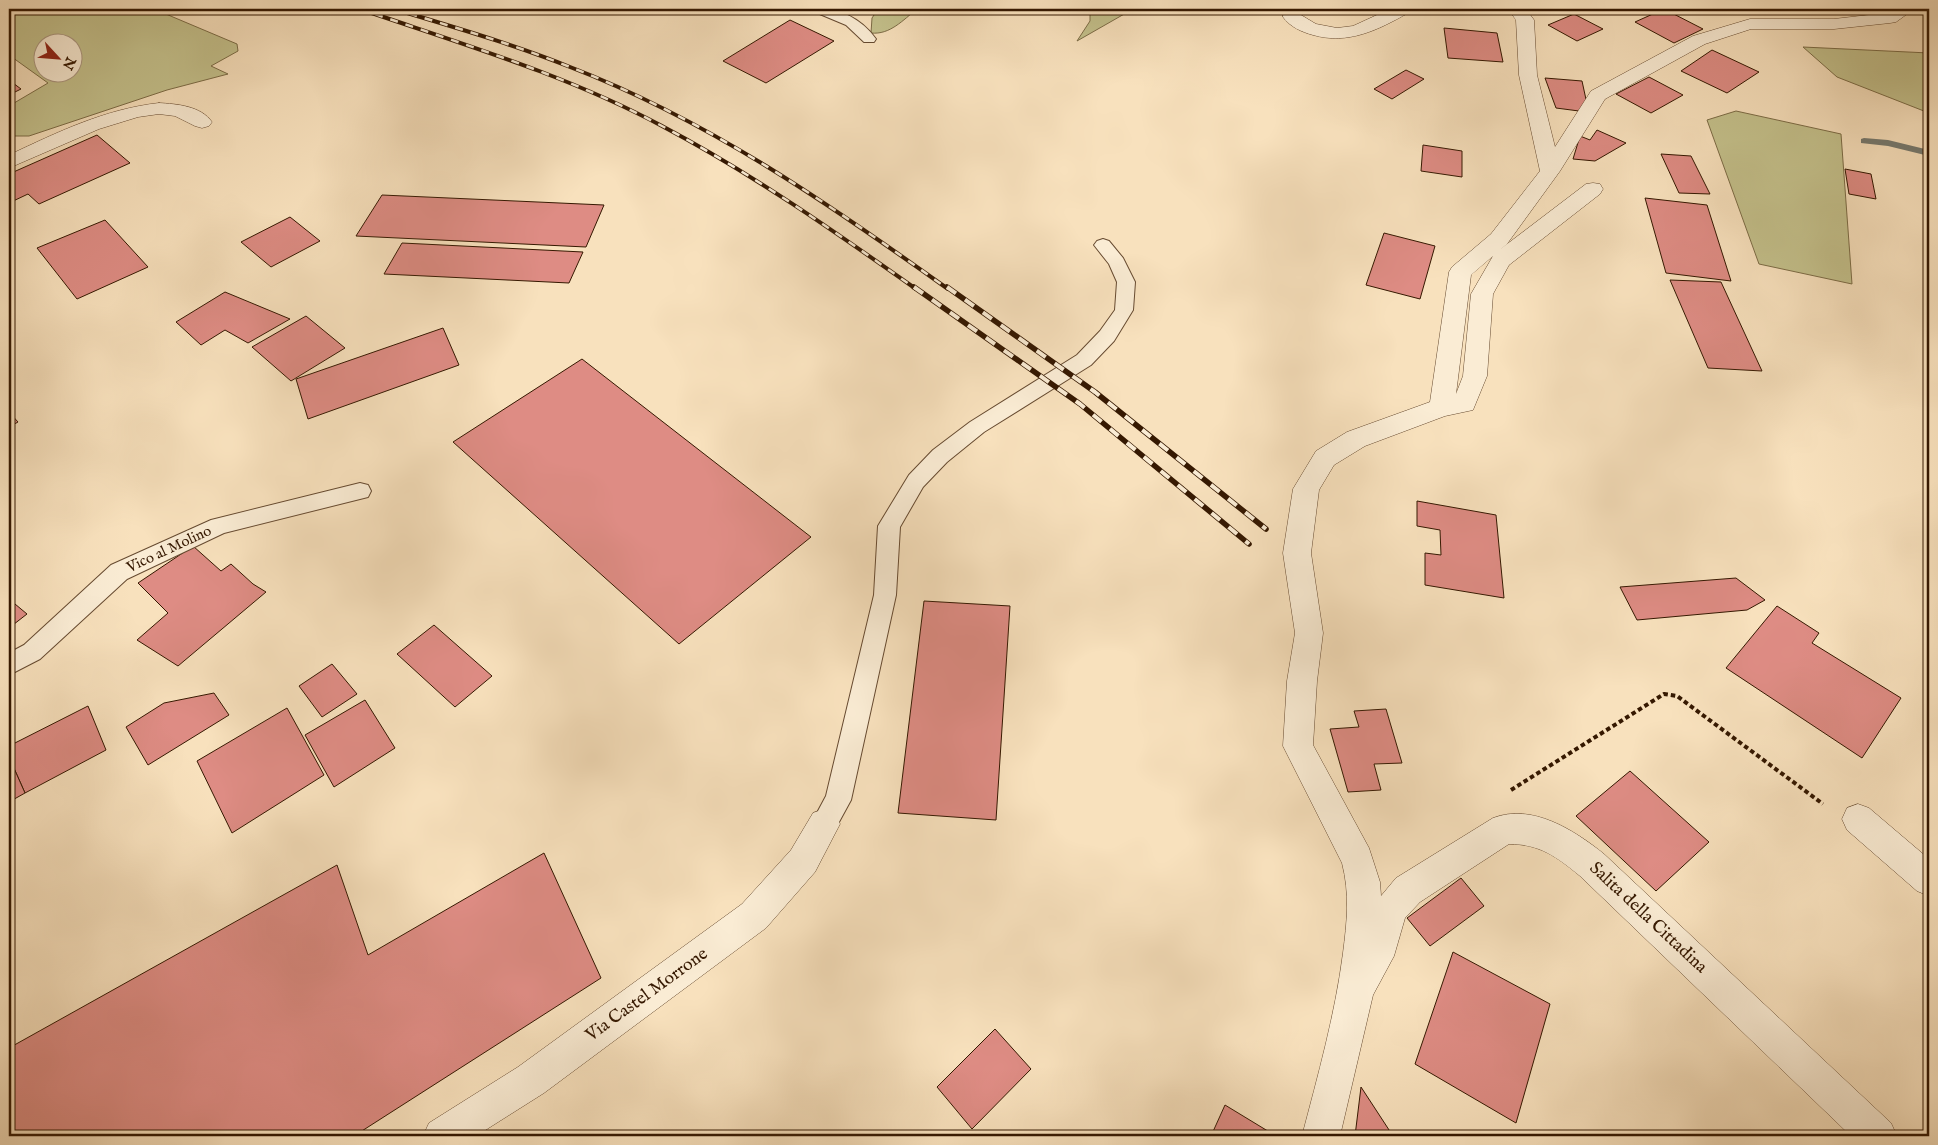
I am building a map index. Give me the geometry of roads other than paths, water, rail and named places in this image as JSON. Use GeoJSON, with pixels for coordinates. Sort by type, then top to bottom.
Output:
{"type":"FeatureCollection","features":[{"type":"Feature","properties":{"kind":"street"},"geometry":{"type":"LineString","coordinates":[[1293,9],[1292,17],[1312,29],[1333,33],[1355,32],[1370,27],[1402,9]]}},
{"type":"Feature","properties":{"kind":"street"},"geometry":{"type":"LineString","coordinates":[[1516,9],[1525,20],[1528,75],[1550,171]]}},
{"type":"Feature","properties":{"kind":"street"},"geometry":{"type":"LineString","coordinates":[[1442,407],[1460,272],[1498,238],[1550,171],[1598,95],[1699,40],[1750,24],[1834,24],[1890,18],[1905,9]]}},
{"type":"Feature","properties":{"kind":"street"},"geometry":{"type":"LineString","coordinates":[[9,162],[101,122],[154,108],[179,110],[202,122]]}},
{"type":"Feature","properties":{"kind":"street"},"geometry":{"type":"LineString","coordinates":[[1321,1136],[1355,997],[1365,910],[1363,882],[1357,859],[1298,746],[1302,681],[1309,633],[1297,553],[1306,489],[1325,458],[1356,439],[1442,407],[1464,404],[1475,376],[1482,294],[1501,260],[1593,189]]}},
{"type":"Feature","properties":{"kind":"street","name":"Via Castel Morrone"},"geometry":{"type":"LineString","coordinates":[[442,1136],[531,1080],[754,916],[803,860],[824,824]]}},
{"type":"Feature","properties":{"kind":"street"},"geometry":{"type":"LineString","coordinates":[[1864,824],[1929,880]]}},
{"type":"Feature","properties":{"kind":"street","name":"Salita della Cittadina"},"geometry":{"type":"LineString","coordinates":[[1355,997],[1382,944],[1390,910],[1408,890],[1504,829],[1522,827],[1538,831],[1570,846],[1592,865],[1878,1136]]}},
{"type":"Feature","properties":{"kind":"lane"},"geometry":{"type":"LineString","coordinates":[[820,9],[851,22],[869,39]]}},
{"type":"Feature","properties":{"kind":"lane"},"geometry":{"type":"LineString","coordinates":[[824,824],[838,800],[885,595],[889,526],[916,481],[940,456],[977,427],[1084,360],[1108,336],[1124,310],[1126,282],[1117,262],[1103,245]]}},
{"type":"Feature","properties":{"kind":"lane","name":"Vico al Molino"},"geometry":{"type":"LineString","coordinates":[[9,665],[32,652],[119,572],[219,526],[360,491]]}},
{"type":"Feature","properties":{"kind":"waterway"},"geometry":{"type":"LineString","coordinates":[[1864,141],[1888,143],[1929,153]]}},
{"type":"Feature","properties":{"kind":"railway"},"geometry":{"type":"LineString","coordinates":[[360,9],[552,76],[589,91],[662,126],[760,183],[916,289]]}},
{"type":"Feature","properties":{"kind":"railway"},"geometry":{"type":"LineString","coordinates":[[394,9],[527,51],[621,88],[671,112],[719,138],[812,195],[948,289]]}},
{"type":"Feature","properties":{"kind":"railway"},"geometry":{"type":"LineString","coordinates":[[914,287],[1080,404],[1249,544]]}},
{"type":"Feature","properties":{"kind":"railway"},"geometry":{"type":"LineString","coordinates":[[947,287],[1095,392],[1266,529]]}}]}
